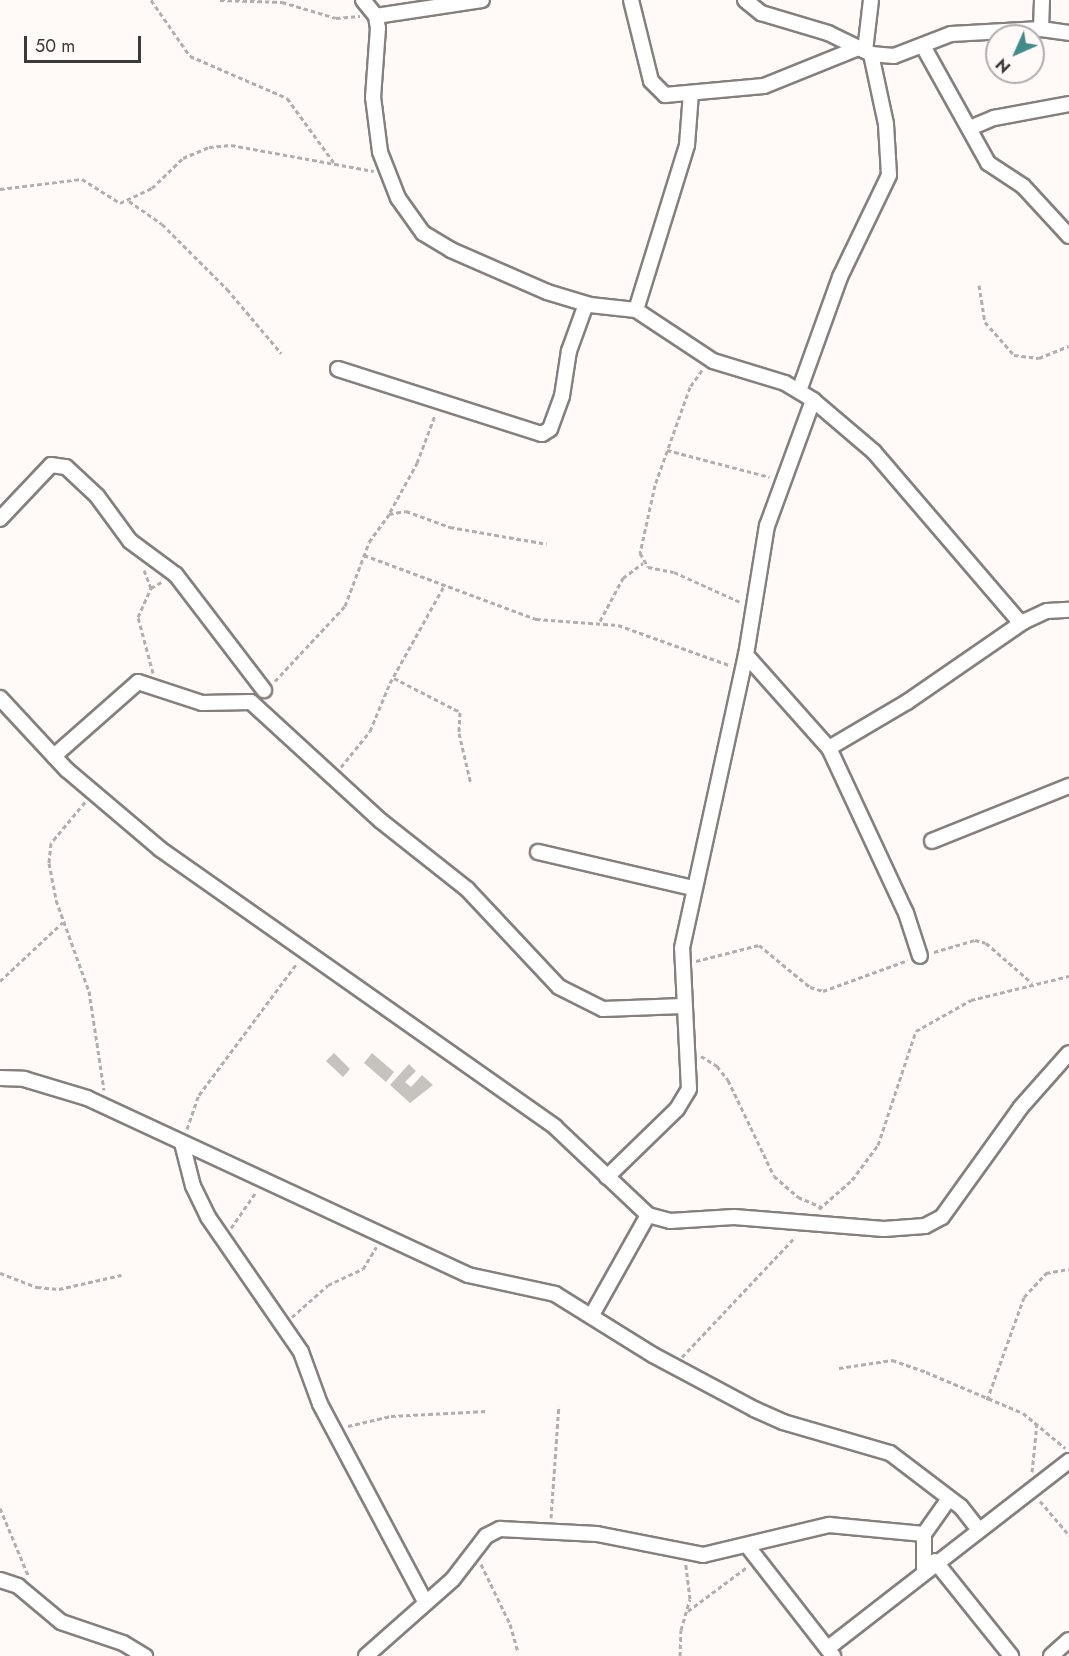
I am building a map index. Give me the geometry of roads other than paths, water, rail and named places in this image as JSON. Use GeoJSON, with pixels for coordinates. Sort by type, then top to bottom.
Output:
{"type":"FeatureCollection","features":[{"type":"Feature","properties":{"kind":"street"},"geometry":{"type":"LineString","coordinates":[[363,0],[375,13],[374,126],[387,174],[409,216],[435,241],[547,292],[586,304],[636,310],[713,361],[798,391],[813,400],[882,461],[1011,614],[1023,622]]}},
{"type":"Feature","properties":{"kind":"street"},"geometry":{"type":"LineString","coordinates":[[375,13],[482,0]]}},
{"type":"Feature","properties":{"kind":"street"},"geometry":{"type":"LineString","coordinates":[[631,0],[656,89],[665,94],[764,86],[865,51]]}},
{"type":"Feature","properties":{"kind":"street"},"geometry":{"type":"LineString","coordinates":[[745,0],[761,13],[828,33],[865,51],[894,57],[951,34],[985,32]]}},
{"type":"Feature","properties":{"kind":"street"},"geometry":{"type":"LineString","coordinates":[[798,391],[840,277],[889,175],[886,124],[865,51],[871,0]]}},
{"type":"Feature","properties":{"kind":"street"},"geometry":{"type":"LineString","coordinates":[[1041,24],[1042,0]]}},
{"type":"Feature","properties":{"kind":"street"},"geometry":{"type":"LineString","coordinates":[[1045,30],[1069,33]]}},
{"type":"Feature","properties":{"kind":"street"},"geometry":{"type":"LineString","coordinates":[[923,46],[988,163],[1023,186],[1069,236]]}},
{"type":"Feature","properties":{"kind":"street"},"geometry":{"type":"LineString","coordinates":[[636,310],[687,145],[691,93]]}},
{"type":"Feature","properties":{"kind":"street"},"geometry":{"type":"LineString","coordinates":[[970,128],[994,118],[1069,104]]}},
{"type":"Feature","properties":{"kind":"street"},"geometry":{"type":"LineString","coordinates":[[338,369],[547,433],[562,396],[569,351],[586,304]]}},
{"type":"Feature","properties":{"kind":"street"},"geometry":{"type":"LineString","coordinates":[[607,1177],[684,1100],[689,1089],[689,1052],[682,1006],[681,966],[693,888],[746,655],[767,526],[813,400]]}},
{"type":"Feature","properties":{"kind":"street"},"geometry":{"type":"LineString","coordinates":[[0,519],[51,465],[66,467],[97,496],[130,541],[176,575],[264,690]]}},
{"type":"Feature","properties":{"kind":"street"},"geometry":{"type":"LineString","coordinates":[[829,748],[907,702],[1023,622],[1047,611],[1069,610]]}},
{"type":"Feature","properties":{"kind":"street"},"geometry":{"type":"LineString","coordinates":[[746,655],[829,748],[901,903],[920,956]]}},
{"type":"Feature","properties":{"kind":"street"},"geometry":{"type":"LineString","coordinates":[[54,756],[138,682],[157,686],[202,704],[259,705],[332,777],[467,889],[533,964],[575,998],[603,1009],[682,1006]]}},
{"type":"Feature","properties":{"kind":"street"},"geometry":{"type":"LineString","coordinates":[[0,698],[93,794],[169,856],[555,1127],[648,1215],[670,1221],[734,1217],[884,1228],[925,1226],[942,1217],[1021,1107],[1069,1053]]}},
{"type":"Feature","properties":{"kind":"street"},"geometry":{"type":"LineString","coordinates":[[932,841],[1069,786]]}},
{"type":"Feature","properties":{"kind":"street"},"geometry":{"type":"LineString","coordinates":[[538,852],[693,888]]}},
{"type":"Feature","properties":{"kind":"street"},"geometry":{"type":"LineString","coordinates":[[0,1078],[54,1088],[109,1110],[263,1180],[380,1237],[468,1275],[527,1285],[593,1313],[674,1366],[783,1422],[890,1453],[967,1513],[978,1529]]}},
{"type":"Feature","properties":{"kind":"street"},"geometry":{"type":"LineString","coordinates":[[182,1143],[193,1186],[222,1240],[284,1324],[334,1430],[426,1603]]}},
{"type":"Feature","properties":{"kind":"street"},"geometry":{"type":"LineString","coordinates":[[593,1313],[648,1215]]}},
{"type":"Feature","properties":{"kind":"street"},"geometry":{"type":"LineString","coordinates":[[753,1553],[830,1652],[935,1561],[1069,1461]]}},
{"type":"Feature","properties":{"kind":"street"},"geometry":{"type":"LineString","coordinates":[[924,1570],[924,1534],[948,1500]]}},
{"type":"Feature","properties":{"kind":"street"},"geometry":{"type":"LineString","coordinates":[[366,1656],[426,1603],[486,1536],[500,1529],[597,1534],[684,1554],[753,1553],[829,1525],[924,1534]]}},
{"type":"Feature","properties":{"kind":"street"},"geometry":{"type":"LineString","coordinates":[[935,1561],[1011,1656]]}},
{"type":"Feature","properties":{"kind":"street"},"geometry":{"type":"LineString","coordinates":[[0,1580],[18,1586],[74,1629],[123,1643],[145,1656]]}},
{"type":"Feature","properties":{"kind":"street"},"geometry":{"type":"LineString","coordinates":[[1051,1656],[1069,1640]]}}]}
